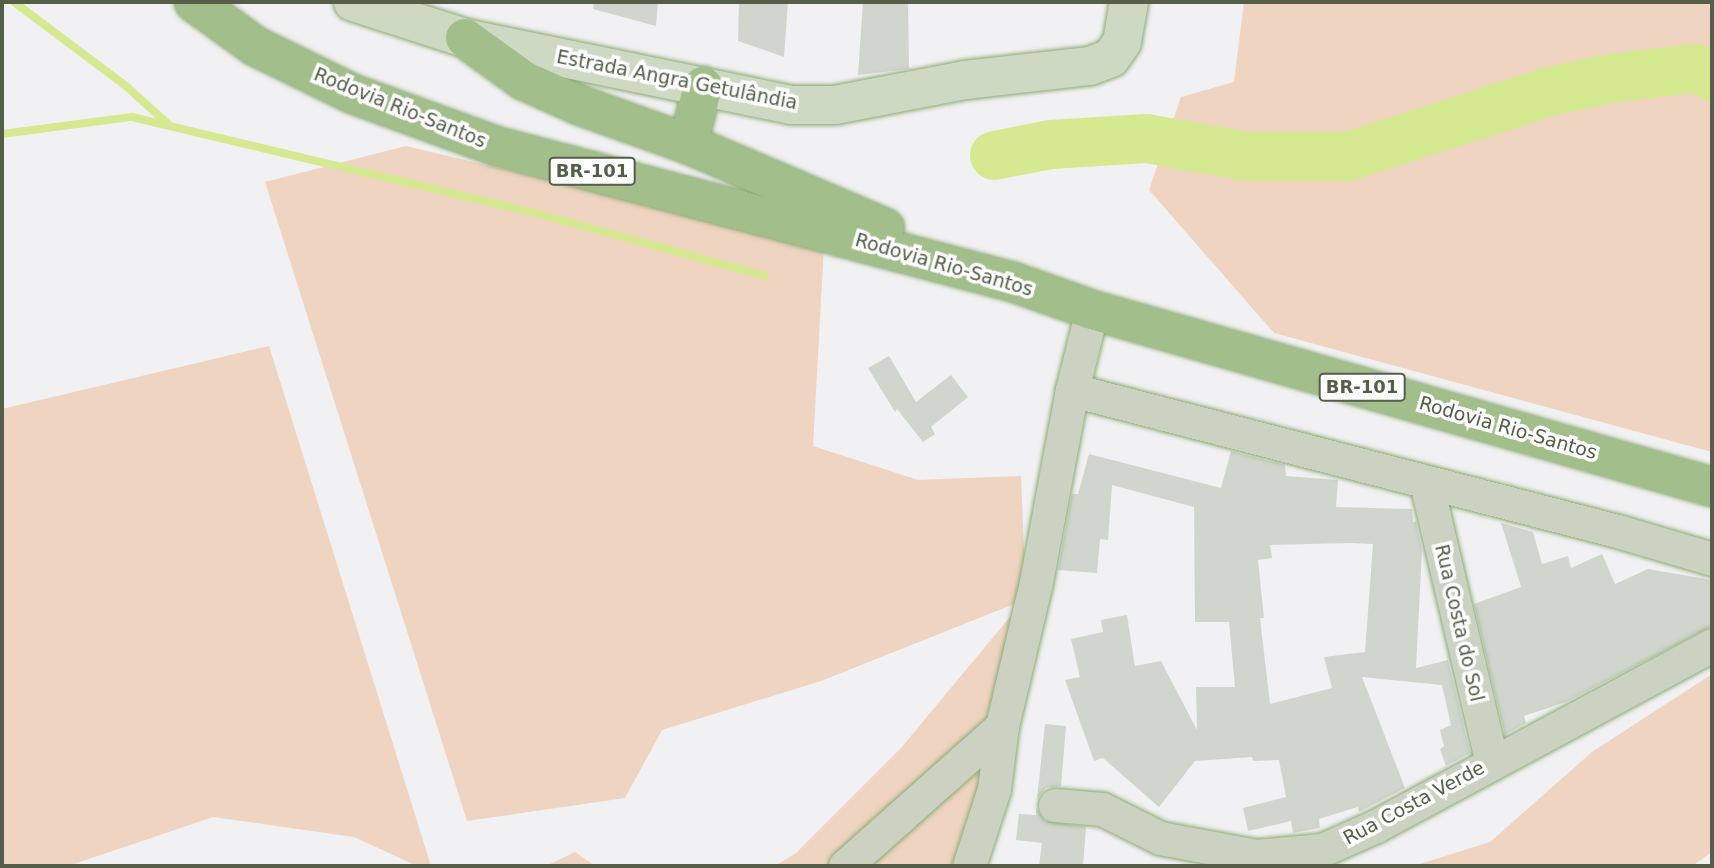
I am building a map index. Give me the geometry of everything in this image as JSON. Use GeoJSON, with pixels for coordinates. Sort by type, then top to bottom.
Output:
{"type":"FeatureCollection","features":[{"type":"Feature","properties":{"kind":"highway","name":"Rodovia Rio-Santos"},"geometry":{"type":"LineString","coordinates":[[194,2],[255,46],[353,94],[499,147],[1013,282],[1092,310],[1712,486]]}},
{"type":"Feature","properties":{"kind":"highway"},"geometry":{"type":"LineString","coordinates":[[465,38],[523,80],[579,105],[688,144],[1013,282]]}},
{"type":"Feature","properties":{"kind":"highway"},"geometry":{"type":"LineString","coordinates":[[688,144],[703,86]]}},
{"type":"Feature","properties":{"kind":"street","name":"Estrada Angra Getulândia"},"geometry":{"type":"LineString","coordinates":[[354,2],[465,38],[790,105],[835,105],[965,80],[1090,66],[1111,58],[1122,42],[1129,2]]}},
{"type":"Feature","properties":{"kind":"street"},"geometry":{"type":"LineString","coordinates":[[970,866],[994,789],[1002,726],[1036,582],[1072,390],[1092,310]]}},
{"type":"Feature","properties":{"kind":"street"},"geometry":{"type":"LineString","coordinates":[[1072,390],[1712,559]]}},
{"type":"Feature","properties":{"kind":"street","name":"Rua Costa do Sol"},"geometry":{"type":"LineString","coordinates":[[1426,482],[1492,763]]}},
{"type":"Feature","properties":{"kind":"street","name":"Rua Costa Verde"},"geometry":{"type":"LineString","coordinates":[[1055,805],[1102,810],[1160,838],[1256,856],[1322,850],[1376,826],[1712,645]]}},
{"type":"Feature","properties":{"kind":"street"},"geometry":{"type":"LineString","coordinates":[[845,866],[1002,726]]}},
{"type":"Feature","properties":{"kind":"shaded area"},"geometry":{"type":"Polygon","coordinates":[[[1244,2],[1712,2],[1712,452],[1274,333],[1149,190],[1181,97],[1234,82],[1244,2]]]}},
{"type":"Feature","properties":{"kind":"shaded area"},"geometry":{"type":"Polygon","coordinates":[[[406,146],[824,245],[813,446],[918,480],[1021,476],[1026,600],[988,866],[775,866],[796,853],[901,748],[1024,600],[821,681],[662,730],[625,798],[467,821],[265,182],[406,146]]]}},
{"type":"Feature","properties":{"kind":"shaded area"},"geometry":{"type":"Polygon","coordinates":[[[269,346],[431,866],[417,866],[354,837],[213,817],[68,866],[2,866],[2,409],[269,346]]]}},
{"type":"Feature","properties":{"kind":"shaded area"},"geometry":{"type":"Polygon","coordinates":[[[1712,674],[1712,852],[1692,866],[1413,866],[1490,842],[1592,752],[1712,674]]]}},
{"type":"Feature","properties":{"kind":"shaded area"},"geometry":{"type":"Polygon","coordinates":[[[575,852],[595,866],[546,866],[575,852]]]}},
{"type":"Feature","properties":{"kind":"building"},"geometry":{"type":"Polygon","coordinates":[[[594,2],[658,2],[656,26],[593,9],[594,2]]]}},
{"type":"Feature","properties":{"kind":"building"},"geometry":{"type":"Polygon","coordinates":[[[739,2],[788,2],[784,57],[738,41],[739,2]]]}},
{"type":"Feature","properties":{"kind":"building"},"geometry":{"type":"Polygon","coordinates":[[[863,2],[908,2],[909,69],[858,75],[863,2]]]}},
{"type":"Feature","properties":{"kind":"building"},"geometry":{"type":"Polygon","coordinates":[[[889,356],[916,402],[951,375],[968,397],[931,427],[935,434],[923,442],[897,409],[895,412],[868,368],[889,356]]]}},
{"type":"Feature","properties":{"kind":"building"},"geometry":{"type":"Polygon","coordinates":[[[1231,451],[1285,465],[1286,476],[1338,480],[1336,507],[1412,509],[1413,522],[1416,522],[1422,550],[1416,668],[1448,660],[1470,753],[1446,766],[1440,749],[1444,746],[1440,730],[1451,725],[1442,685],[1362,677],[1405,788],[1359,812],[1358,807],[1319,819],[1320,828],[1293,833],[1291,821],[1248,831],[1243,808],[1286,797],[1279,760],[1253,761],[1252,757],[1195,761],[1159,807],[1103,758],[1094,761],[1065,680],[1080,677],[1071,639],[1103,632],[1101,620],[1127,615],[1135,666],[1161,661],[1197,730],[1196,687],[1235,687],[1229,622],[1195,622],[1194,507],[1112,485],[1108,540],[1100,539],[1097,573],[1058,570],[1072,494],[1078,494],[1089,454],[1221,488],[1231,451]],[[1373,544],[1270,545],[1272,558],[1258,560],[1264,618],[1260,618],[1270,704],[1332,688],[1324,657],[1365,652],[1373,544]]]}},
{"type":"Feature","properties":{"kind":"building"},"geometry":{"type":"Polygon","coordinates":[[[1501,523],[1533,532],[1542,564],[1568,556],[1571,568],[1602,554],[1615,584],[1648,569],[1712,580],[1712,626],[1566,702],[1524,716],[1526,723],[1505,735],[1474,604],[1521,587],[1501,523]]]}},
{"type":"Feature","properties":{"kind":"building"},"geometry":{"type":"Polygon","coordinates":[[[1045,724],[1066,726],[1061,786],[1046,788],[1037,799],[1045,724]]]}},
{"type":"Feature","properties":{"kind":"building"},"geometry":{"type":"Polygon","coordinates":[[[1036,808],[1045,821],[1086,827],[1083,866],[1039,866],[1042,843],[1016,840],[1019,814],[1036,815],[1036,808]]]}},
{"type":"Feature","properties":{"kind":"waterway"},"geometry":{"type":"LineString","coordinates":[[14,2],[126,86],[168,124]]}},
{"type":"Feature","properties":{"kind":"waterway"},"geometry":{"type":"LineString","coordinates":[[994,155],[1050,144],[1146,138],[1247,156],[1347,156],[1549,91],[1616,77],[1695,68],[1712,76]]}},
{"type":"Feature","properties":{"kind":"waterway"},"geometry":{"type":"LineString","coordinates":[[2,134],[132,117],[539,214],[765,276]]}}]}
